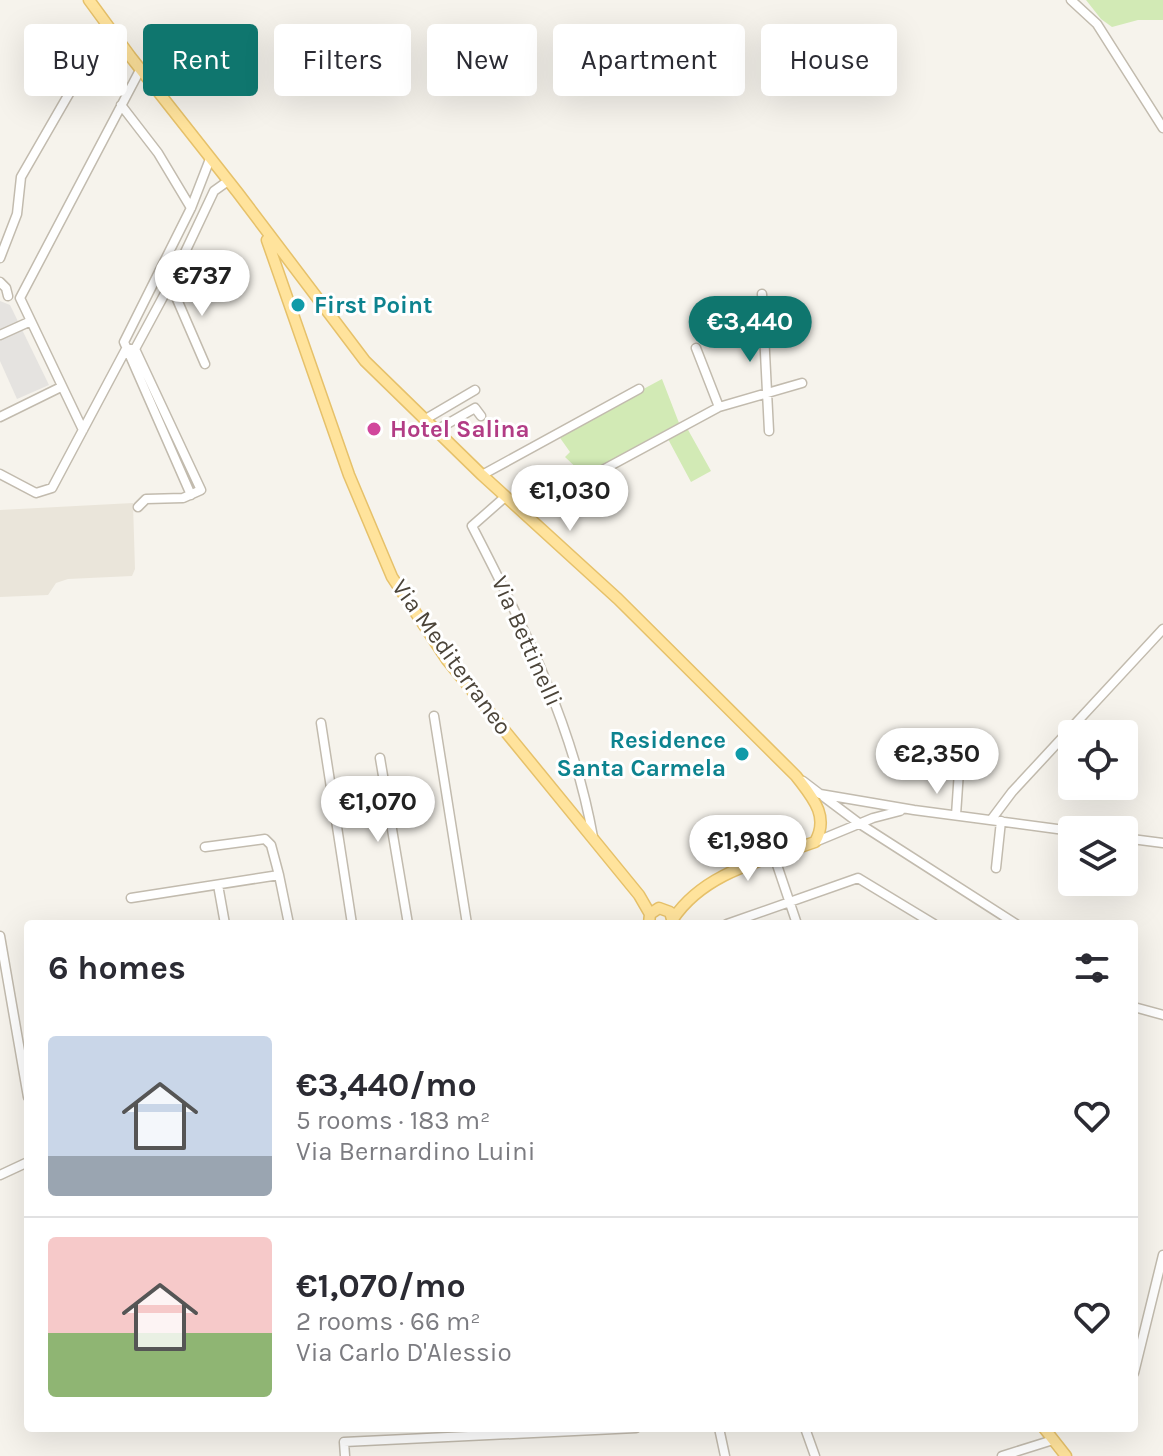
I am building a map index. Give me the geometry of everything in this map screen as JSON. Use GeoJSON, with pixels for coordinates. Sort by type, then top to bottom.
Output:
{"type":"FeatureCollection","features":[{"type":"Feature","properties":{"kind":"main road"},"geometry":{"type":"LineString","coordinates":[[89,0],[107,24]]}},
{"type":"Feature","properties":{"kind":"main road"},"geometry":{"type":"LineString","coordinates":[[127,52],[365,361],[505,497],[618,599],[796,776],[819,809],[821,832],[815,842],[733,870],[693,897],[675,920]]}},
{"type":"Feature","properties":{"kind":"main road","name":"Via Mediterraneo"},"geometry":{"type":"LineString","coordinates":[[264,231],[349,475],[392,577],[447,660],[639,895],[647,920]]}},
{"type":"Feature","properties":{"kind":"main road"},"geometry":{"type":"LineString","coordinates":[[285,291],[291,280],[301,279]]}},
{"type":"Feature","properties":{"kind":"main road"},"geometry":{"type":"LineString","coordinates":[[647,920],[656,909],[663,908],[670,912],[672,920]]}},
{"type":"Feature","properties":{"kind":"main road"},"geometry":{"type":"LineString","coordinates":[[1047,1432],[1066,1456]]}},
{"type":"Feature","properties":{"kind":"street"},"geometry":{"type":"LineString","coordinates":[[1071,0],[1097,24],[1163,128]]}},
{"type":"Feature","properties":{"kind":"street"},"geometry":{"type":"LineString","coordinates":[[83,430],[20,298],[140,70]]}},
{"type":"Feature","properties":{"kind":"street"},"geometry":{"type":"LineString","coordinates":[[0,258],[17,214],[21,177],[68,96]]}},
{"type":"Feature","properties":{"kind":"street"},"geometry":{"type":"LineString","coordinates":[[121,105],[158,153],[191,208]]}},
{"type":"Feature","properties":{"kind":"street"},"geometry":{"type":"LineString","coordinates":[[138,507],[146,499],[183,498],[194,494],[130,349],[124,342],[191,208],[210,159]]}},
{"type":"Feature","properties":{"kind":"street"},"geometry":{"type":"LineString","coordinates":[[0,474],[36,493],[52,488],[170,284],[214,191],[228,181]]}},
{"type":"Feature","properties":{"kind":"street"},"geometry":{"type":"LineString","coordinates":[[163,267],[205,364]]}},
{"type":"Feature","properties":{"kind":"street"},"geometry":{"type":"LineString","coordinates":[[0,282],[8,296]]}},
{"type":"Feature","properties":{"kind":"street"},"geometry":{"type":"LineString","coordinates":[[762,294],[769,431]]}},
{"type":"Feature","properties":{"kind":"street"},"geometry":{"type":"LineString","coordinates":[[0,335],[31,321]]}},
{"type":"Feature","properties":{"kind":"street"},"geometry":{"type":"LineString","coordinates":[[696,348],[719,407]]}},
{"type":"Feature","properties":{"kind":"street"},"geometry":{"type":"LineString","coordinates":[[523,513],[719,407],[802,383]]}},
{"type":"Feature","properties":{"kind":"street"},"geometry":{"type":"LineString","coordinates":[[0,417],[61,387]]}},
{"type":"Feature","properties":{"kind":"street"},"geometry":{"type":"LineString","coordinates":[[482,475],[639,389]]}},
{"type":"Feature","properties":{"kind":"street"},"geometry":{"type":"LineString","coordinates":[[424,420],[475,390]]}},
{"type":"Feature","properties":{"kind":"street"},"geometry":{"type":"LineString","coordinates":[[435,431],[475,408],[481,416]]}},
{"type":"Feature","properties":{"kind":"street","name":"Via Bettinelli"},"geometry":{"type":"LineString","coordinates":[[505,497],[472,526],[520,617],[562,720],[586,801],[593,838]]}},
{"type":"Feature","properties":{"kind":"street"},"geometry":{"type":"LineString","coordinates":[[991,820],[1012,792],[1163,629]]}},
{"type":"Feature","properties":{"kind":"street"},"geometry":{"type":"LineString","coordinates":[[434,716],[466,920]]}},
{"type":"Feature","properties":{"kind":"street"},"geometry":{"type":"LineString","coordinates":[[321,723],[351,920]]}},
{"type":"Feature","properties":{"kind":"street"},"geometry":{"type":"LineString","coordinates":[[956,815],[961,742]]}},
{"type":"Feature","properties":{"kind":"street"},"geometry":{"type":"LineString","coordinates":[[380,758],[407,920]]}},
{"type":"Feature","properties":{"kind":"street"},"geometry":{"type":"LineString","coordinates":[[796,776],[860,824],[1010,920]]}},
{"type":"Feature","properties":{"kind":"street"},"geometry":{"type":"LineString","coordinates":[[820,794],[1058,829]]}},
{"type":"Feature","properties":{"kind":"street"},"geometry":{"type":"LineString","coordinates":[[573,814],[586,801]]}},
{"type":"Feature","properties":{"kind":"street"},"geometry":{"type":"LineString","coordinates":[[815,842],[889,812],[914,810]]}},
{"type":"Feature","properties":{"kind":"street"},"geometry":{"type":"LineString","coordinates":[[996,868],[1001,821]]}},
{"type":"Feature","properties":{"kind":"street"},"geometry":{"type":"LineString","coordinates":[[205,847],[265,839],[271,845],[288,920]]}},
{"type":"Feature","properties":{"kind":"street"},"geometry":{"type":"LineString","coordinates":[[1138,840],[1163,843]]}},
{"type":"Feature","properties":{"kind":"street"},"geometry":{"type":"LineString","coordinates":[[774,856],[795,920]]}},
{"type":"Feature","properties":{"kind":"street"},"geometry":{"type":"LineString","coordinates":[[131,898],[279,875]]}},
{"type":"Feature","properties":{"kind":"street"},"geometry":{"type":"LineString","coordinates":[[739,920],[858,878],[927,920]]}},
{"type":"Feature","properties":{"kind":"street"},"geometry":{"type":"LineString","coordinates":[[218,885],[224,920]]}},
{"type":"Feature","properties":{"kind":"street"},"geometry":{"type":"LineString","coordinates":[[0,936],[24,1074]]}},
{"type":"Feature","properties":{"kind":"street"},"geometry":{"type":"LineString","coordinates":[[1138,1011],[1163,1015]]}},
{"type":"Feature","properties":{"kind":"street"},"geometry":{"type":"LineString","coordinates":[[0,1175],[24,1164]]}},
{"type":"Feature","properties":{"kind":"street"},"geometry":{"type":"LineString","coordinates":[[1138,1357],[1163,1255]]}},
{"type":"Feature","properties":{"kind":"street"},"geometry":{"type":"LineString","coordinates":[[345,1456],[344,1442],[553,1432]]}},
{"type":"Feature","properties":{"kind":"street"},"geometry":{"type":"LineString","coordinates":[[720,1432],[725,1456]]}},
{"type":"Feature","properties":{"kind":"street"},"geometry":{"type":"LineString","coordinates":[[806,1432],[815,1456]]}},
{"type":"Feature","properties":{"kind":"street"},"geometry":{"type":"LineString","coordinates":[[1002,1456],[1053,1440]]}},
{"type":"Feature","properties":{"kind":"shaded area"},"geometry":{"type":"Polygon","coordinates":[[[0,301],[10,305],[49,385],[17,399],[0,361],[0,301]]]}},
{"type":"Feature","properties":{"kind":"shaded area"},"geometry":{"type":"Polygon","coordinates":[[[133,503],[135,569],[132,576],[68,579],[56,583],[48,595],[0,597],[0,510],[133,503]]]}},
{"type":"Feature","properties":{"kind":"green space"},"geometry":{"type":"Polygon","coordinates":[[[1086,0],[1163,0],[1163,20],[1138,20],[1112,27],[1086,0]]]}},
{"type":"Feature","properties":{"kind":"green space"},"geometry":{"type":"Polygon","coordinates":[[[662,379],[679,423],[584,475],[565,457],[570,452],[558,435],[662,379]]]}},
{"type":"Feature","properties":{"kind":"green space"},"geometry":{"type":"Polygon","coordinates":[[[687,428],[711,471],[691,482],[668,439],[687,428]]]}},
{"type":"Feature","properties":{"kind":"place","name":"First Point"},"geometry":{"type":"Point","coordinates":[298,305]}},
{"type":"Feature","properties":{"kind":"place","name":"Hotel Salina"},"geometry":{"type":"Point","coordinates":[374,429]}},
{"type":"Feature","properties":{"kind":"place","name":"Residence Santa Carmela"},"geometry":{"type":"Point","coordinates":[742,754]}}]}
